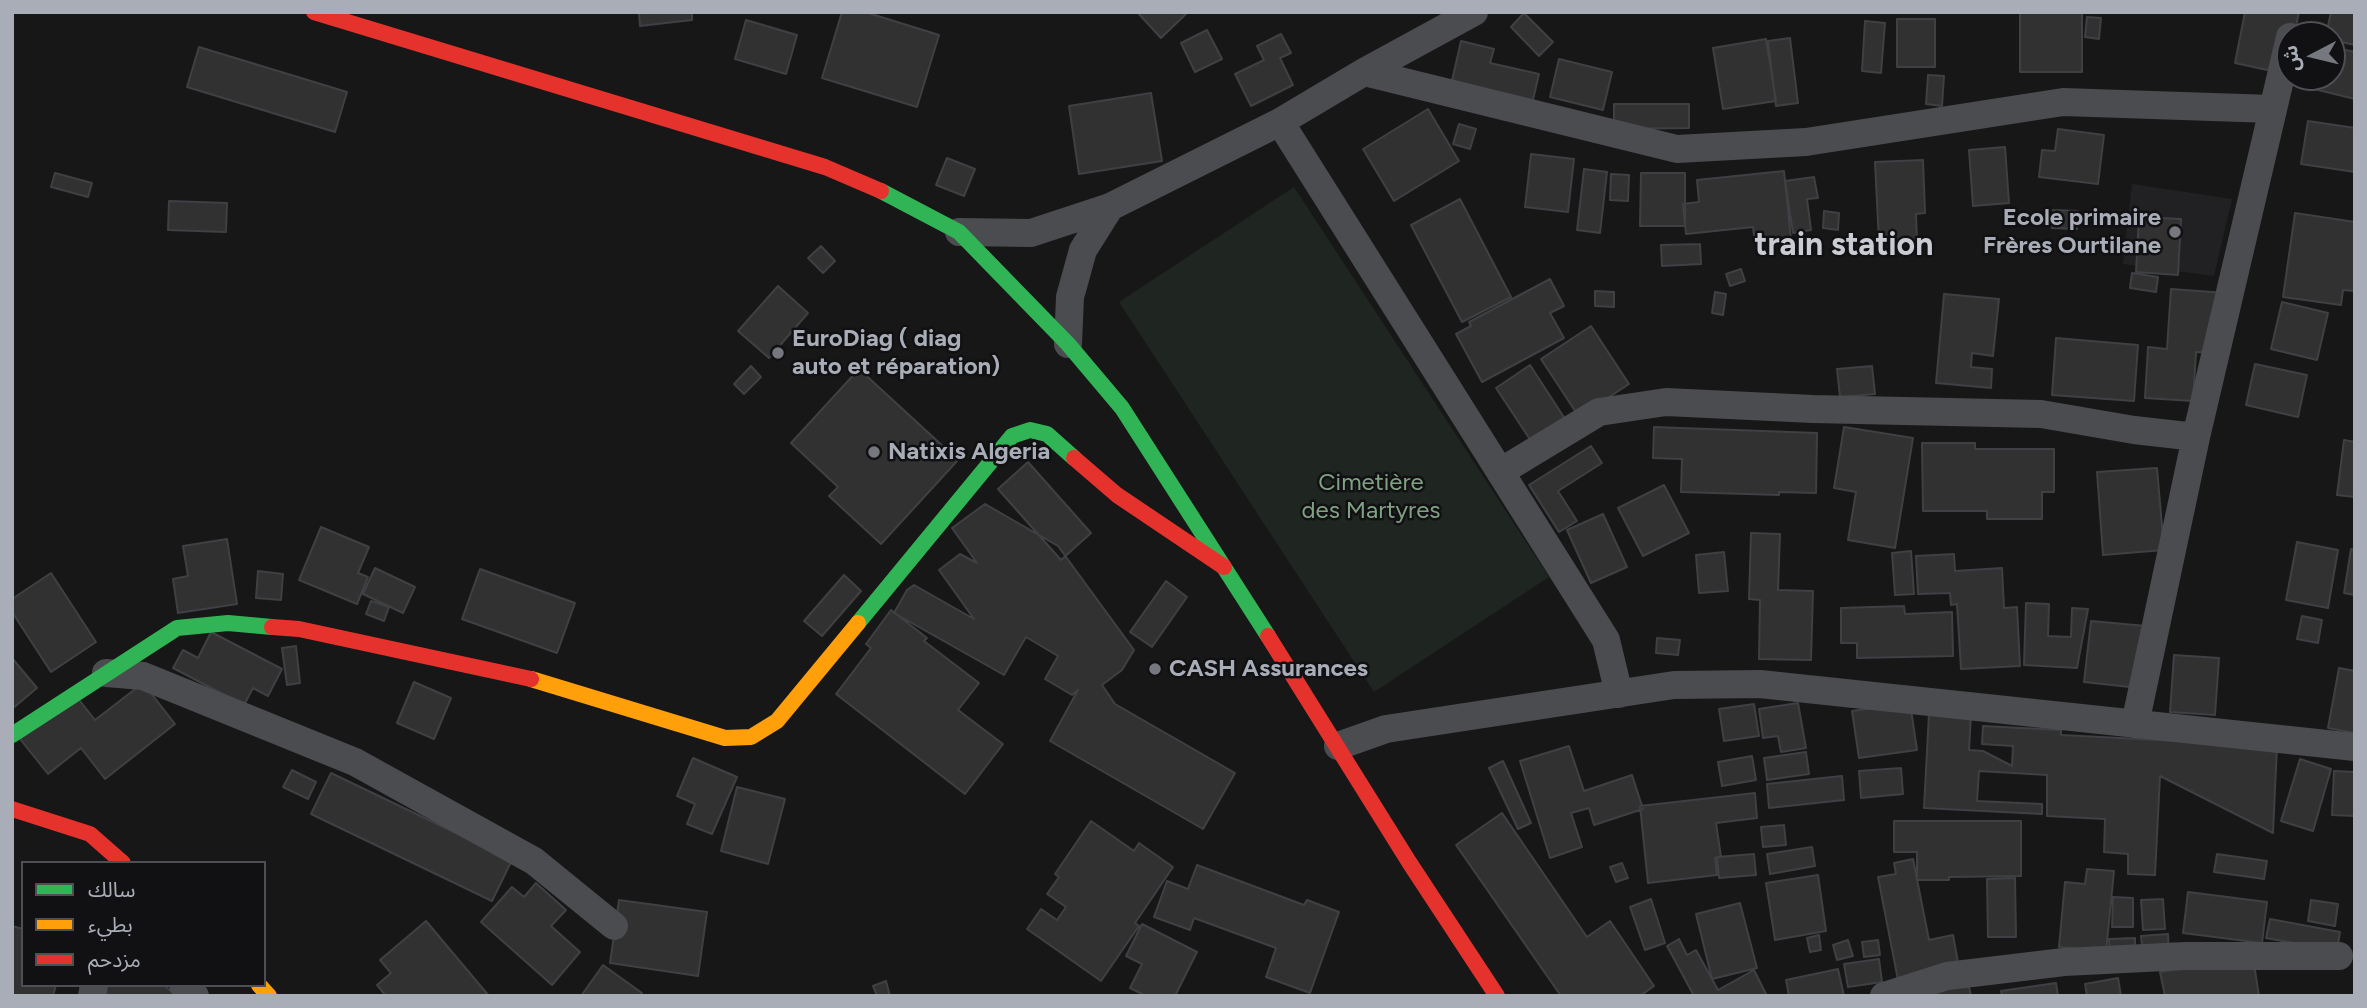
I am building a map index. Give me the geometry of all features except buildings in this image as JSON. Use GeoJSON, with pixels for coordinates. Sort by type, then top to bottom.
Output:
{"type":"FeatureCollection","features":[{"type":"Feature","properties":{"kind":"main road"},"geometry":{"type":"LineString","coordinates":[[314,12],[825,167],[875,188],[959,232],[1068,344],[1122,408],[1409,862],[1497,996]]}},
{"type":"Feature","properties":{"kind":"main road"},"geometry":{"type":"LineString","coordinates":[[12,735],[177,628],[228,623],[299,629],[523,677],[725,738],[751,737],[776,721],[1012,436],[1030,430],[1047,433],[1117,495],[1224,567]]}},
{"type":"Feature","properties":{"kind":"main road"},"geometry":{"type":"LineString","coordinates":[[12,809],[90,834],[121,861]]}},
{"type":"Feature","properties":{"kind":"street"},"geometry":{"type":"LineString","coordinates":[[959,232],[1031,233],[1110,207],[1280,122],[1474,12]]}},
{"type":"Feature","properties":{"kind":"street"},"geometry":{"type":"LineString","coordinates":[[1364,72],[1677,149],[1806,142],[2063,102],[2272,109]]}},
{"type":"Feature","properties":{"kind":"street"},"geometry":{"type":"LineString","coordinates":[[2135,724],[2196,437],[2276,91]]}},
{"type":"Feature","properties":{"kind":"street"},"geometry":{"type":"LineString","coordinates":[[1280,122],[1606,640],[1619,694]]}},
{"type":"Feature","properties":{"kind":"street"},"geometry":{"type":"LineString","coordinates":[[1068,344],[1070,297],[1083,250],[1110,207]]}},
{"type":"Feature","properties":{"kind":"street"},"geometry":{"type":"LineString","coordinates":[[1500,472],[1599,412],[1666,402],[1813,409],[2041,414],[2134,430],[2196,437]]}},
{"type":"Feature","properties":{"kind":"street"},"geometry":{"type":"LineString","coordinates":[[106,673],[144,676],[355,762],[534,861],[614,926]]}},
{"type":"Feature","properties":{"kind":"street"},"geometry":{"type":"LineString","coordinates":[[1338,746],[1386,729],[1674,685],[1760,684],[2355,747]]}},
{"type":"Feature","properties":{"kind":"street"},"geometry":{"type":"LineString","coordinates":[[1884,996],[1947,976],[2064,962],[2185,956],[2339,956]]}},
{"type":"Feature","properties":{"kind":"shaded area","name":"Ecole primaire Frères Ourtilane"},"geometry":{"type":"Polygon","coordinates":[[[2132,184],[2232,199],[2214,276],[2123,264],[2132,184]]]}},
{"type":"Feature","properties":{"kind":"green space","name":"Cimetière des Martyres"},"geometry":{"type":"Polygon","coordinates":[[[1294,187],[1549,577],[1374,692],[1119,302],[1294,187]]]}},
{"type":"Feature","properties":{"kind":"traffic: fast"},"geometry":{"type":"LineString","coordinates":[[881,191],[959,232],[1068,344],[1122,408],[1268,636]]}},
{"type":"Feature","properties":{"kind":"traffic: fast"},"geometry":{"type":"LineString","coordinates":[[858,623],[1012,436],[1030,430],[1047,434],[1074,458]]}},
{"type":"Feature","properties":{"kind":"traffic: fast"},"geometry":{"type":"LineString","coordinates":[[12,735],[177,628],[228,623],[272,627]]}},
{"type":"Feature","properties":{"kind":"traffic: slow"},"geometry":{"type":"LineString","coordinates":[[531,679],[725,738],[751,737],[777,721],[858,623]]}},
{"type":"Feature","properties":{"kind":"traffic: slow"},"geometry":{"type":"LineString","coordinates":[[261,987],[269,996]]}},
{"type":"Feature","properties":{"kind":"traffic: jam"},"geometry":{"type":"LineString","coordinates":[[314,12],[825,167],[881,191]]}},
{"type":"Feature","properties":{"kind":"traffic: jam"},"geometry":{"type":"LineString","coordinates":[[1074,458],[1117,495],[1224,567]]}},
{"type":"Feature","properties":{"kind":"traffic: jam"},"geometry":{"type":"LineString","coordinates":[[272,627],[299,629],[531,679]]}},
{"type":"Feature","properties":{"kind":"traffic: jam"},"geometry":{"type":"LineString","coordinates":[[1268,636],[1409,862],[1497,996]]}},
{"type":"Feature","properties":{"kind":"traffic: jam"},"geometry":{"type":"LineString","coordinates":[[12,809],[90,834],[121,861]]}},
{"type":"Feature","properties":{"kind":"place","name":"Ecole primaire Frères Ourtilane"},"geometry":{"type":"Point","coordinates":[2175,232]}},
{"type":"Feature","properties":{"kind":"place","name":"EuroDiag ( diag auto et réparation)"},"geometry":{"type":"Point","coordinates":[778,353]}},
{"type":"Feature","properties":{"kind":"place","name":"Natixis Algeria"},"geometry":{"type":"Point","coordinates":[874,452]}},
{"type":"Feature","properties":{"kind":"place","name":"CASH Assurances"},"geometry":{"type":"Point","coordinates":[1155,669]}},
{"type":"Feature","properties":{"kind":"district","name":"train station"},"geometry":{"type":"Point","coordinates":[1844,246]}}]}
